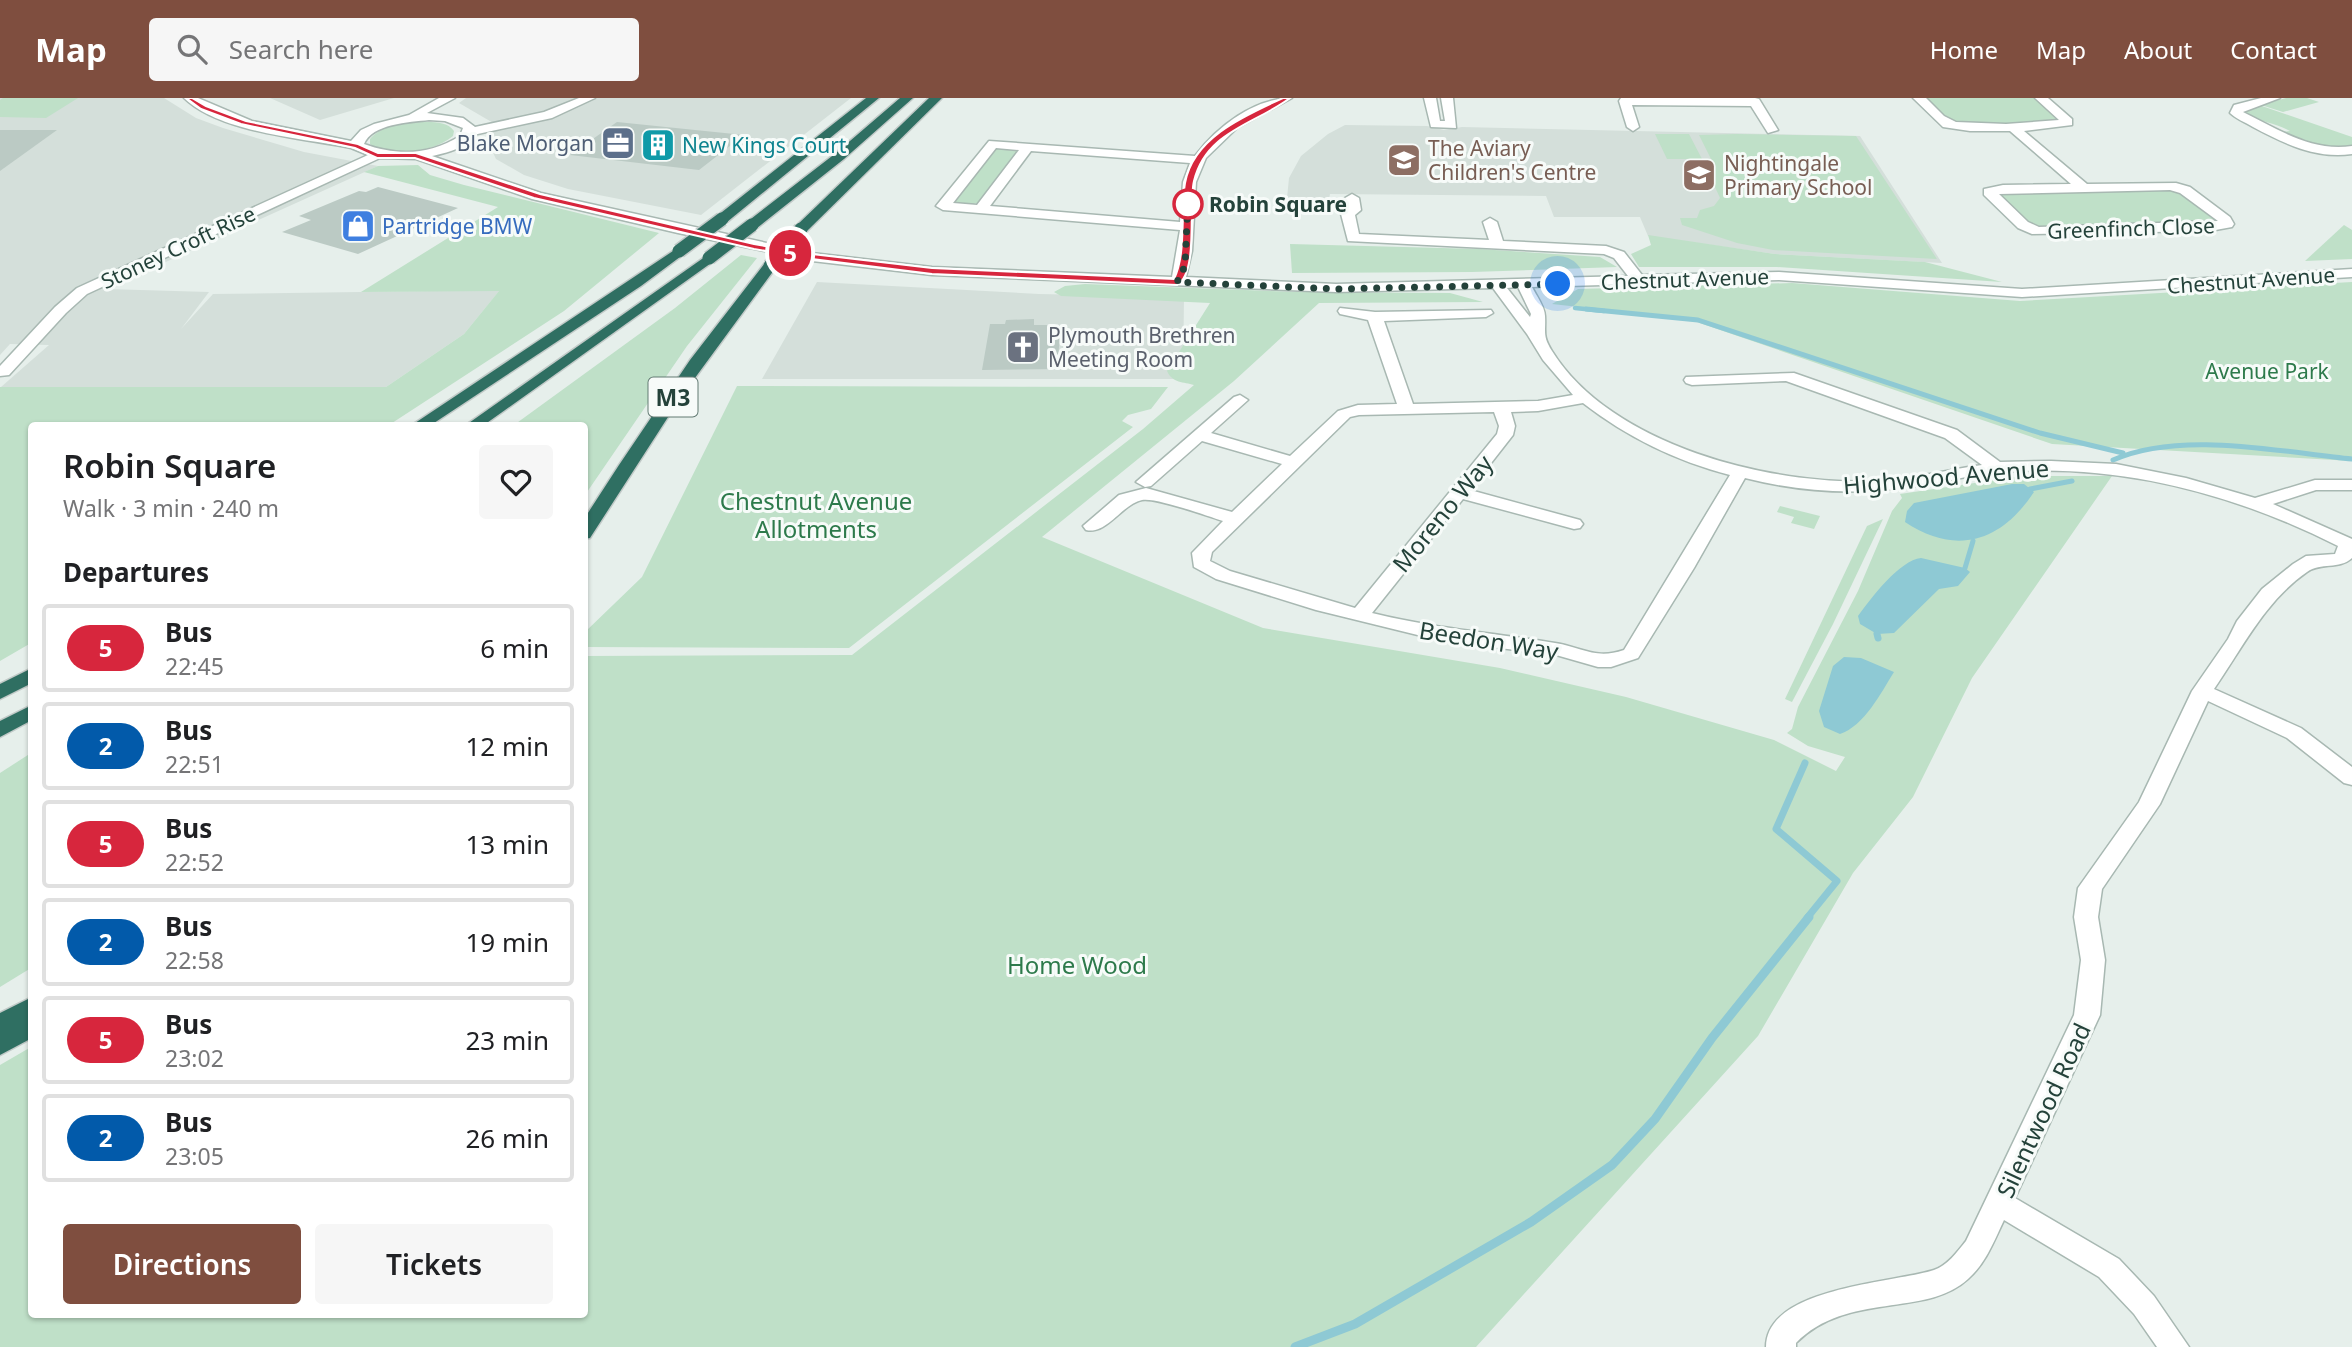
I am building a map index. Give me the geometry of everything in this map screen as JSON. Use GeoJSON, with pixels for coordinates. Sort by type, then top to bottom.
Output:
{"type":"FeatureCollection","features":[{"type":"Feature","properties":{"kind":"highway"},"geometry":{"type":"LineString","coordinates":[[425,422],[613,299],[722,219],[873,98]]}},
{"type":"Feature","properties":{"kind":"highway"},"geometry":{"type":"LineString","coordinates":[[478,422],[709,258],[840,156],[907,98]]}},
{"type":"Feature","properties":{"kind":"highway","name":"M3"},"geometry":{"type":"LineString","coordinates":[[588,528],[731,313],[801,229],[936,98]]}},
{"type":"Feature","properties":{"kind":"highway"},"geometry":{"type":"LineString","coordinates":[[0,680],[28,664]]}},
{"type":"Feature","properties":{"kind":"highway"},"geometry":{"type":"LineString","coordinates":[[0,693],[28,676]]}},
{"type":"Feature","properties":{"kind":"highway"},"geometry":{"type":"LineString","coordinates":[[0,730],[28,712]]}},
{"type":"Feature","properties":{"kind":"highway"},"geometry":{"type":"LineString","coordinates":[[0,1025],[28,1008]]}},
{"type":"Feature","properties":{"kind":"highway"},"geometry":{"type":"LineString","coordinates":[[0,1045],[28,1028]]}},
{"type":"Feature","properties":{"kind":"street"},"geometry":{"type":"LineString","coordinates":[[190,98],[222,115],[278,131],[358,146],[377,155],[416,155],[458,143],[467,128]]}},
{"type":"Feature","properties":{"kind":"street"},"geometry":{"type":"LineString","coordinates":[[278,131],[328,130],[430,117],[447,118],[467,128],[548,115],[589,98]]}},
{"type":"Feature","properties":{"kind":"street"},"geometry":{"type":"LineString","coordinates":[[1430,98],[1435,124],[1452,125],[1447,98]]}},
{"type":"Feature","properties":{"kind":"street"},"geometry":{"type":"LineString","coordinates":[[1919,98],[1942,120],[1952,125],[2011,126],[2068,122],[2041,98]]}},
{"type":"Feature","properties":{"kind":"street"},"geometry":{"type":"LineString","coordinates":[[2274,98],[2238,108],[2236,113],[2311,149],[2337,153],[2352,150]]}},
{"type":"Feature","properties":{"kind":"street"},"geometry":{"type":"LineString","coordinates":[[358,146],[361,135],[448,99],[447,118]]}},
{"type":"Feature","properties":{"kind":"street"},"geometry":{"type":"LineString","coordinates":[[1177,282],[1185,266],[1189,181],[1198,160],[1218,138],[1240,121],[1279,99]]}},
{"type":"Feature","properties":{"kind":"street"},"geometry":{"type":"LineString","coordinates":[[1633,127],[1625,101],[1689,99],[1755,102],[1772,130]]}},
{"type":"Feature","properties":{"kind":"street","name":"Greenfinch Close"},"geometry":{"type":"LineString","coordinates":[[2011,126],[2083,187],[2176,187],[2185,190],[2227,224],[2037,230],[2025,227],[1989,192],[1998,189],[2083,187]]}},
{"type":"Feature","properties":{"kind":"street"},"geometry":{"type":"LineString","coordinates":[[458,143],[462,154],[482,177]]}},
{"type":"Feature","properties":{"kind":"street"},"geometry":{"type":"LineString","coordinates":[[1187,227],[943,205],[993,144],[1198,160]]}},
{"type":"Feature","properties":{"kind":"street"},"geometry":{"type":"LineString","coordinates":[[981,209],[1028,146]]}},
{"type":"Feature","properties":{"kind":"street","name":"Stoney Croft Rise"},"geometry":{"type":"LineString","coordinates":[[3,372],[82,291],[377,155]]}},
{"type":"Feature","properties":{"kind":"street","name":"Chestnut Avenue"},"geometry":{"type":"LineString","coordinates":[[416,155],[571,204],[754,246],[812,257],[932,271],[1336,289],[1779,276],[2042,293],[2352,273]]}},
{"type":"Feature","properties":{"kind":"street"},"geometry":{"type":"LineString","coordinates":[[1352,198],[1354,210],[1348,214],[1353,238],[1606,250],[1619,255],[1639,281]]}},
{"type":"Feature","properties":{"kind":"street"},"geometry":{"type":"LineString","coordinates":[[1490,222],[1497,243]]}},
{"type":"Feature","properties":{"kind":"street","name":"Highwood Avenue"},"geometry":{"type":"LineString","coordinates":[[1524,285],[1538,314],[1535,334]]}},
{"type":"Feature","properties":{"kind":"street","name":"Highwood Avenue"},"geometry":{"type":"LineString","coordinates":[[1499,286],[1544,350],[1585,397],[1637,432],[1686,454],[1740,472],[1795,482],[1856,486],[1896,484],[1996,468],[2098,469],[2179,483],[2252,505],[2350,545]]}},
{"type":"Feature","properties":{"kind":"street"},"geometry":{"type":"LineString","coordinates":[[1345,311],[1374,317],[1486,313]]}},
{"type":"Feature","properties":{"kind":"street"},"geometry":{"type":"LineString","coordinates":[[1374,317],[1407,409]]}},
{"type":"Feature","properties":{"kind":"street"},"geometry":{"type":"LineString","coordinates":[[1692,380],[1788,376],[1951,434],[1996,468]]}},
{"type":"Feature","properties":{"kind":"street"},"geometry":{"type":"LineString","coordinates":[[1805,398],[1822,387]]}},
{"type":"Feature","properties":{"kind":"street","name":"Beedon Way"},"geometry":{"type":"LineString","coordinates":[[1585,397],[1538,406],[1358,411],[1339,416],[1201,553],[1201,564],[1223,575],[1323,606],[1433,633],[1558,649],[1598,661],[1622,659],[1631,654],[1674,586],[1740,472]]}},
{"type":"Feature","properties":{"kind":"street"},"geometry":{"type":"LineString","coordinates":[[1146,482],[1240,400]]}},
{"type":"Feature","properties":{"kind":"street","name":"Moreno Way"},"geometry":{"type":"LineString","coordinates":[[1360,614],[1505,435],[1507,426],[1501,407]]}},
{"type":"Feature","properties":{"kind":"street"},"geometry":{"type":"LineString","coordinates":[[1199,435],[1292,462]]}},
{"type":"Feature","properties":{"kind":"street"},"geometry":{"type":"LineString","coordinates":[[2252,505],[2315,485],[2352,485]]}},
{"type":"Feature","properties":{"kind":"street"},"geometry":{"type":"LineString","coordinates":[[1458,492],[1574,524]]}},
{"type":"Feature","properties":{"kind":"street"},"geometry":{"type":"LineString","coordinates":[[1092,526],[1125,499],[1146,493],[1234,518]]}},
{"type":"Feature","properties":{"kind":"street","name":"Silentwood Road"},"geometry":{"type":"LineString","coordinates":[[1782,1347],[1781,1338],[1789,1329],[1800,1319],[1819,1309],[1843,1301],[1938,1282],[1951,1276],[1976,1250],[2087,1015],[2093,960],[2086,917],[2091,888],[2149,804],[2202,691],[2238,639],[2244,625],[2269,593],[2313,560],[2340,559],[2350,545]]}},
{"type":"Feature","properties":{"kind":"street"},"geometry":{"type":"LineString","coordinates":[[2202,691],[2294,733],[2352,778]]}},
{"type":"Feature","properties":{"kind":"street"},"geometry":{"type":"LineString","coordinates":[[2000,1203],[2109,1268],[2144,1305],[2174,1347]]}},
{"type":"Feature","properties":{"kind":"shaded area"},"geometry":{"type":"Polygon","coordinates":[[[0,98],[164,98],[196,118],[223,128],[304,152],[378,166],[106,289],[209,292],[181,329],[213,294],[500,290],[464,334],[386,387],[1,387],[49,345],[10,344],[0,355],[0,98]]]}},
{"type":"Feature","properties":{"kind":"shaded area"},"geometry":{"type":"Polygon","coordinates":[[[270,98],[394,98],[320,120],[270,98]]]}},
{"type":"Feature","properties":{"kind":"shaded area"},"geometry":{"type":"Polygon","coordinates":[[[466,98],[851,98],[701,215],[568,189],[524,175],[496,159],[487,140],[495,124],[459,103],[466,98]]]}},
{"type":"Feature","properties":{"kind":"shaded area","name":"Nightingale Primary School"},"geometry":{"type":"Polygon","coordinates":[[[1345,125],[1427,126],[1444,130],[1462,127],[1860,136],[1942,263],[1775,254],[1648,236],[1640,217],[1554,217],[1546,196],[1330,194],[1329,199],[1287,198],[1289,178],[1301,156],[1328,134],[1345,125]]]}},
{"type":"Feature","properties":{"kind":"shaded area"},"geometry":{"type":"Polygon","coordinates":[[[817,282],[1039,294],[1184,297],[1183,379],[762,379],[817,282]]]}},
{"type":"Feature","properties":{"kind":"green space"},"geometry":{"type":"Polygon","coordinates":[[[78,98],[46,118],[0,117],[0,100],[78,98]]]}},
{"type":"Feature","properties":{"kind":"green space"},"geometry":{"type":"Polygon","coordinates":[[[1923,98],[2035,98],[2056,119],[2005,126],[1974,125],[1945,117],[1923,98]]]}},
{"type":"Feature","properties":{"kind":"green space"},"geometry":{"type":"Polygon","coordinates":[[[2286,98],[2307,98],[2319,102],[2283,112],[2261,105],[2286,98]]]}},
{"type":"Feature","properties":{"kind":"green space"},"geometry":{"type":"Polygon","coordinates":[[[2259,105],[2352,137],[2352,146],[2320,148],[2281,132],[2290,131],[2246,114],[2247,110],[2259,105]]]}},
{"type":"Feature","properties":{"kind":"green space"},"geometry":{"type":"Polygon","coordinates":[[[422,122],[448,125],[454,131],[453,136],[435,146],[412,152],[389,151],[370,144],[370,139],[375,134],[387,128],[422,122]]]}},
{"type":"Feature","properties":{"kind":"green space"},"geometry":{"type":"Polygon","coordinates":[[[1655,134],[1689,134],[1702,159],[1667,159],[1655,134]]]}},
{"type":"Feature","properties":{"kind":"green space"},"geometry":{"type":"Polygon","coordinates":[[[1699,135],[1856,136],[1937,259],[1773,250],[1737,243],[1682,225],[1680,218],[1697,218],[1700,210],[1714,206],[1720,198],[1703,161],[1712,161],[1699,135]]]}},
{"type":"Feature","properties":{"kind":"green space"},"geometry":{"type":"Polygon","coordinates":[[[997,147],[1018,150],[978,203],[955,203],[953,201],[991,151],[997,147]]]}},
{"type":"Feature","properties":{"kind":"green space"},"geometry":{"type":"Polygon","coordinates":[[[418,165],[430,175],[464,185],[659,233],[564,311],[394,422],[28,422],[28,645],[0,661],[0,387],[386,387],[464,334],[499,291],[361,292],[498,207],[364,172],[378,166],[418,165]]]}},
{"type":"Feature","properties":{"kind":"green space"},"geometry":{"type":"Polygon","coordinates":[[[2166,188],[2180,192],[2217,221],[2041,228],[2031,225],[1997,197],[1999,193],[2166,188]]]}},
{"type":"Feature","properties":{"kind":"green space"},"geometry":{"type":"Polygon","coordinates":[[[2344,225],[2352,230],[2352,259],[2305,261],[2344,225]]]}},
{"type":"Feature","properties":{"kind":"green space"},"geometry":{"type":"Polygon","coordinates":[[[1648,235],[1775,254],[1925,262],[2002,282],[1777,267],[1639,267],[1631,254],[1651,245],[1648,235]]]}},
{"type":"Feature","properties":{"kind":"green space"},"geometry":{"type":"Polygon","coordinates":[[[1290,244],[1479,249],[1600,257],[1617,267],[1472,272],[1292,273],[1290,244]]]}},
{"type":"Feature","properties":{"kind":"green space"},"geometry":{"type":"Polygon","coordinates":[[[741,255],[757,258],[687,346],[588,491],[588,422],[518,422],[675,308],[741,255]]]}},
{"type":"Feature","properties":{"kind":"green space","name":"Avenue Park"},"geometry":{"type":"Polygon","coordinates":[[[2352,282],[2352,461],[2052,444],[1688,319],[1552,304],[1578,289],[1792,283],[2020,301],[2352,282]]]}},
{"type":"Feature","properties":{"kind":"green space","name":"Home Wood"},"geometry":{"type":"Polygon","coordinates":[[[1085,284],[1299,292],[1450,293],[1483,302],[1319,303],[1234,381],[1042,537],[1263,628],[1500,668],[1626,697],[1774,740],[1836,771],[1845,757],[1808,746],[1787,733],[1792,729],[1798,707],[1858,591],[1892,511],[1902,498],[1900,494],[2022,476],[2112,476],[1972,678],[1913,797],[1853,873],[1758,1036],[1476,1347],[0,1347],[0,1065],[28,1049],[28,1318],[588,1318],[588,656],[852,655],[1143,429],[1194,385],[1175,380],[1167,371],[1210,303],[1061,296],[1054,292],[1065,286],[1085,284]]]}},
{"type":"Feature","properties":{"kind":"green space","name":"Chestnut Avenue Allotments"},"geometry":{"type":"Polygon","coordinates":[[[737,386],[1168,387],[1151,409],[1128,415],[1122,421],[1133,427],[849,648],[588,647],[588,629],[642,577],[737,386]]]}},
{"type":"Feature","properties":{"kind":"green space"},"geometry":{"type":"Polygon","coordinates":[[[1780,506],[1820,516],[1814,529],[1791,523],[1794,517],[1777,512],[1780,506]]]}},
{"type":"Feature","properties":{"kind":"green space"},"geometry":{"type":"Polygon","coordinates":[[[1883,519],[1792,702],[1785,699],[1867,526],[1883,519]]]}},
{"type":"Feature","properties":{"kind":"green space"},"geometry":{"type":"Polygon","coordinates":[[[28,755],[28,970],[0,987],[0,773],[28,755]]]}},
{"type":"Feature","properties":{"kind":"water"},"geometry":{"type":"Polygon","coordinates":[[[2024,484],[2034,492],[2007,523],[1976,538],[1960,541],[1942,539],[1905,522],[1907,511],[1914,503],[2024,484]]]}},
{"type":"Feature","properties":{"kind":"water"},"geometry":{"type":"Polygon","coordinates":[[[1921,558],[1965,568],[1970,572],[1958,586],[1939,589],[1894,633],[1877,634],[1860,624],[1858,616],[1886,581],[1904,565],[1921,558]]]}},
{"type":"Feature","properties":{"kind":"water"},"geometry":{"type":"Polygon","coordinates":[[[1844,657],[1861,658],[1894,672],[1864,716],[1849,730],[1840,734],[1824,727],[1819,711],[1833,666],[1844,657]]]}},
{"type":"Feature","properties":{"kind":"building","name":"New Kings Court"},"geometry":{"type":"Polygon","coordinates":[[[617,122],[744,135],[699,170],[570,155],[617,122]]]}},
{"type":"Feature","properties":{"kind":"building"},"geometry":{"type":"Polygon","coordinates":[[[0,130],[57,130],[0,171],[0,130]]]}},
{"type":"Feature","properties":{"kind":"building","name":"Partridge BMW"},"geometry":{"type":"Polygon","coordinates":[[[378,187],[458,208],[358,254],[282,232],[311,220],[299,216],[359,191],[366,192],[378,187]]]}},
{"type":"Feature","properties":{"kind":"building","name":"Plymouth Brethren Meeting Room"},"geometry":{"type":"Polygon","coordinates":[[[1034,319],[1034,325],[1061,325],[1057,369],[982,370],[990,324],[1005,324],[1006,320],[1034,319]]]}},
{"type":"Feature","properties":{"kind":"waterway"},"geometry":{"type":"LineString","coordinates":[[1575,308],[1604,311]]}},
{"type":"Feature","properties":{"kind":"waterway"},"geometry":{"type":"LineString","coordinates":[[1586,309],[1698,320],[2040,433],[2123,453]]}},
{"type":"Feature","properties":{"kind":"waterway"},"geometry":{"type":"LineString","coordinates":[[2113,460],[2168,446],[2199,445],[2262,448],[2352,459]]}},
{"type":"Feature","properties":{"kind":"waterway"},"geometry":{"type":"LineString","coordinates":[[2030,489],[2072,481]]}},
{"type":"Feature","properties":{"kind":"waterway"},"geometry":{"type":"LineString","coordinates":[[1965,568],[1973,541]]}},
{"type":"Feature","properties":{"kind":"waterway"},"geometry":{"type":"LineString","coordinates":[[1877,634],[1878,638]]}},
{"type":"Feature","properties":{"kind":"waterway"},"geometry":{"type":"LineString","coordinates":[[1805,763],[1776,829],[1837,881],[1807,918]]}},
{"type":"Feature","properties":{"kind":"waterway"},"geometry":{"type":"LineString","coordinates":[[1295,1347],[1355,1324],[1531,1222],[1612,1165],[1655,1119],[1712,1038],[1809,917]]}},
{"type":"Feature","properties":{"kind":"bus line","name":"5"},"geometry":{"type":"LineString","coordinates":[[190,98],[203,107],[243,123],[358,146],[365,152],[377,155],[416,155],[537,196],[812,257],[932,271],[1177,282],[1185,266],[1189,181],[1198,160],[1218,138],[1240,121],[1286,98]]}},
{"type":"Feature","properties":{"kind":"place","name":"Blake Morgan"},"geometry":{"type":"Point","coordinates":[618,143]}},
{"type":"Feature","properties":{"kind":"place","name":"New Kings Court"},"geometry":{"type":"Point","coordinates":[658,145]}},
{"type":"Feature","properties":{"kind":"place","name":"The Aviary Children's Centre"},"geometry":{"type":"Point","coordinates":[1404,160]}},
{"type":"Feature","properties":{"kind":"place","name":"Nightingale Primary School"},"geometry":{"type":"Point","coordinates":[1699,175]}},
{"type":"Feature","properties":{"kind":"place","name":"Robin Square"},"geometry":{"type":"Point","coordinates":[1188,204]}},
{"type":"Feature","properties":{"kind":"place","name":"Partridge BMW"},"geometry":{"type":"Point","coordinates":[358,226]}},
{"type":"Feature","properties":{"kind":"place","name":"Plymouth Brethren Meeting Room"},"geometry":{"type":"Point","coordinates":[1023,347]}},
{"type":"Feature","properties":{"kind":"route"},"geometry":{"type":"LineString","coordinates":[[1188,204],[1188,199],[1185,266],[1177,282],[1336,289],[1558,284]]}}]}
